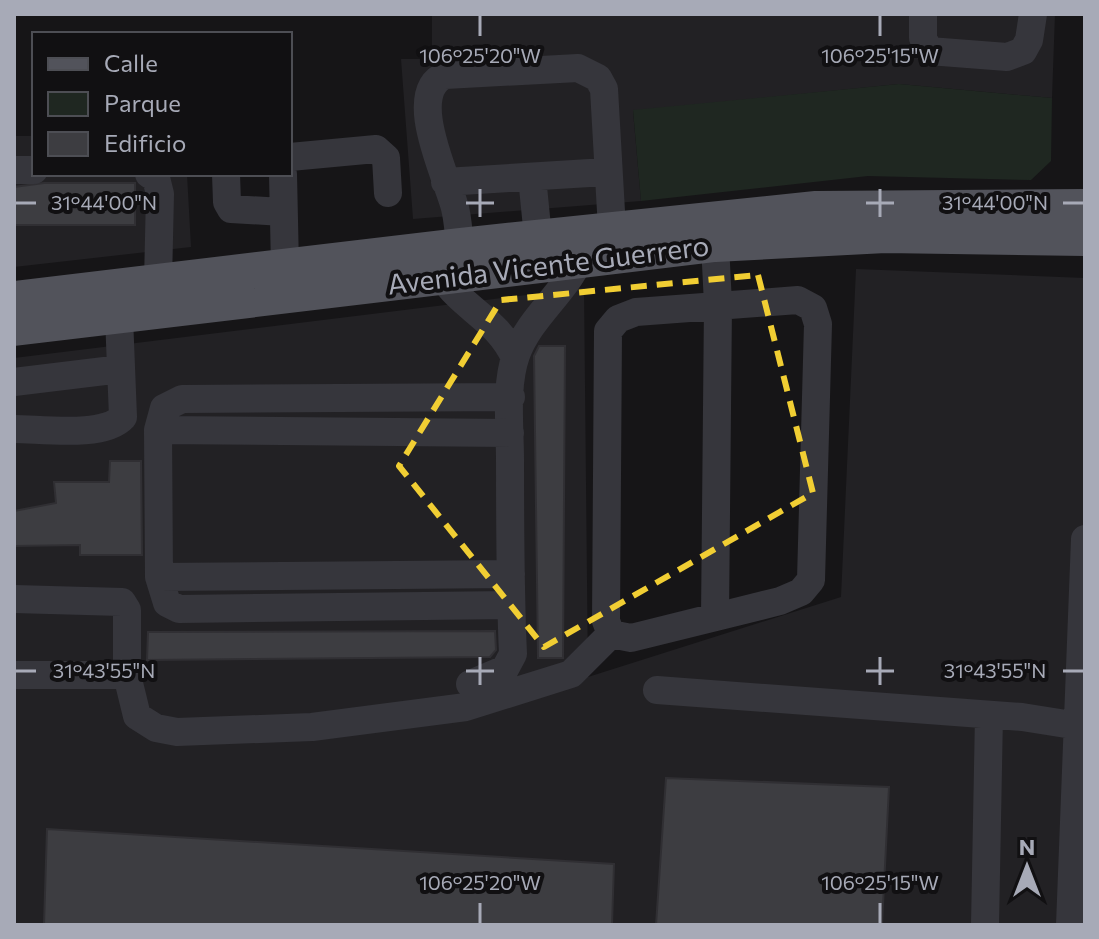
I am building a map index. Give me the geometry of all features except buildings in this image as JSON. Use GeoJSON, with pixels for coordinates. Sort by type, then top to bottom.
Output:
{"type":"FeatureCollection","features":[{"type":"Feature","properties":{"kind":"main road","name":"Avenida Vicente Guerrero"},"geometry":{"type":"LineString","coordinates":[[14,328],[119,317],[450,260],[538,237],[861,206],[1085,207]]}},
{"type":"Feature","properties":{"kind":"main road","name":"Avenida Vicente Guerrero"},"geometry":{"type":"LineString","coordinates":[[14,299],[285,266],[580,259],[715,244],[870,235],[1085,238]]}},
{"type":"Feature","properties":{"kind":"street"},"geometry":{"type":"LineString","coordinates":[[923,14],[923,38],[929,51],[1007,57],[1023,51],[1029,40],[1033,14]]}},
{"type":"Feature","properties":{"kind":"street"},"geometry":{"type":"LineString","coordinates":[[515,358],[495,325],[454,297],[450,260],[454,206],[435,156],[429,95],[432,85],[445,75],[578,68],[589,72],[604,89],[606,172],[612,229]]}},
{"type":"Feature","properties":{"kind":"street"},"geometry":{"type":"LineString","coordinates":[[292,157],[376,149],[386,158],[388,193]]}},
{"type":"Feature","properties":{"kind":"street"},"geometry":{"type":"LineString","coordinates":[[445,182],[606,172]]}},
{"type":"Feature","properties":{"kind":"street"},"geometry":{"type":"LineString","coordinates":[[152,176],[156,178],[160,194],[158,282]]}},
{"type":"Feature","properties":{"kind":"street"},"geometry":{"type":"LineString","coordinates":[[226,176],[227,202],[231,209],[283,212]]}},
{"type":"Feature","properties":{"kind":"street"},"geometry":{"type":"LineString","coordinates":[[283,176],[285,266]]}},
{"type":"Feature","properties":{"kind":"street"},"geometry":{"type":"LineString","coordinates":[[532,177],[538,237]]}},
{"type":"Feature","properties":{"kind":"street"},"geometry":{"type":"LineString","coordinates":[[715,244],[718,304],[715,617]]}},
{"type":"Feature","properties":{"kind":"street"},"geometry":{"type":"LineString","coordinates":[[470,684],[505,669],[513,654],[510,433],[515,358],[526,334],[544,308],[568,284],[580,259]]}},
{"type":"Feature","properties":{"kind":"street"},"geometry":{"type":"LineString","coordinates":[[804,301],[816,312],[818,334],[811,580],[795,595],[715,617],[631,638],[611,634],[606,621],[608,331],[625,315],[718,304],[804,301]]}},
{"type":"Feature","properties":{"kind":"street"},"geometry":{"type":"LineString","coordinates":[[14,429],[100,429],[115,426],[123,417],[119,317]]}},
{"type":"Feature","properties":{"kind":"street"},"geometry":{"type":"LineString","coordinates":[[14,382],[121,369]]}},
{"type":"Feature","properties":{"kind":"street"},"geometry":{"type":"LineString","coordinates":[[511,397],[182,399],[164,408],[158,430],[159,577],[167,603],[179,609],[511,605]]}},
{"type":"Feature","properties":{"kind":"street"},"geometry":{"type":"LineString","coordinates":[[158,430],[510,433]]}},
{"type":"Feature","properties":{"kind":"street"},"geometry":{"type":"LineString","coordinates":[[1070,925],[1082,727],[1085,539]]}},
{"type":"Feature","properties":{"kind":"street"},"geometry":{"type":"LineString","coordinates":[[159,577],[511,574]]}},
{"type":"Feature","properties":{"kind":"street"},"geometry":{"type":"LineString","coordinates":[[14,599],[122,602],[127,610],[127,675],[137,716],[156,728],[177,732],[312,727],[466,707],[559,680],[582,665],[611,634]]}},
{"type":"Feature","properties":{"kind":"street"},"geometry":{"type":"LineString","coordinates":[[14,675],[127,675]]}},
{"type":"Feature","properties":{"kind":"street"},"geometry":{"type":"LineString","coordinates":[[657,690],[989,715],[1082,727]]}},
{"type":"Feature","properties":{"kind":"street"},"geometry":{"type":"LineString","coordinates":[[985,925],[989,715]]}},
{"type":"Feature","properties":{"kind":"highlighted area"},"geometry":{"type":"Polygon","coordinates":[[[758,275],[813,493],[544,647],[399,466],[501,300],[758,275]]]}},
{"type":"Feature","properties":{"kind":"shaded area"},"geometry":{"type":"Polygon","coordinates":[[[432,14],[1055,14],[1052,98],[899,84],[633,111],[641,201],[413,219],[401,59],[432,59],[432,14]]]}},
{"type":"Feature","properties":{"kind":"shaded area"},"geometry":{"type":"Polygon","coordinates":[[[14,136],[32,136],[32,176],[187,176],[191,247],[14,267],[14,136]]]}},
{"type":"Feature","properties":{"kind":"shaded area"},"geometry":{"type":"Polygon","coordinates":[[[856,269],[1085,278],[1085,925],[14,925],[14,358],[584,288],[588,677],[841,597],[856,269]]]}},
{"type":"Feature","properties":{"kind":"green space"},"geometry":{"type":"Polygon","coordinates":[[[899,84],[1052,98],[1051,161],[1031,180],[868,176],[641,201],[633,110],[899,84]]]}}]}
